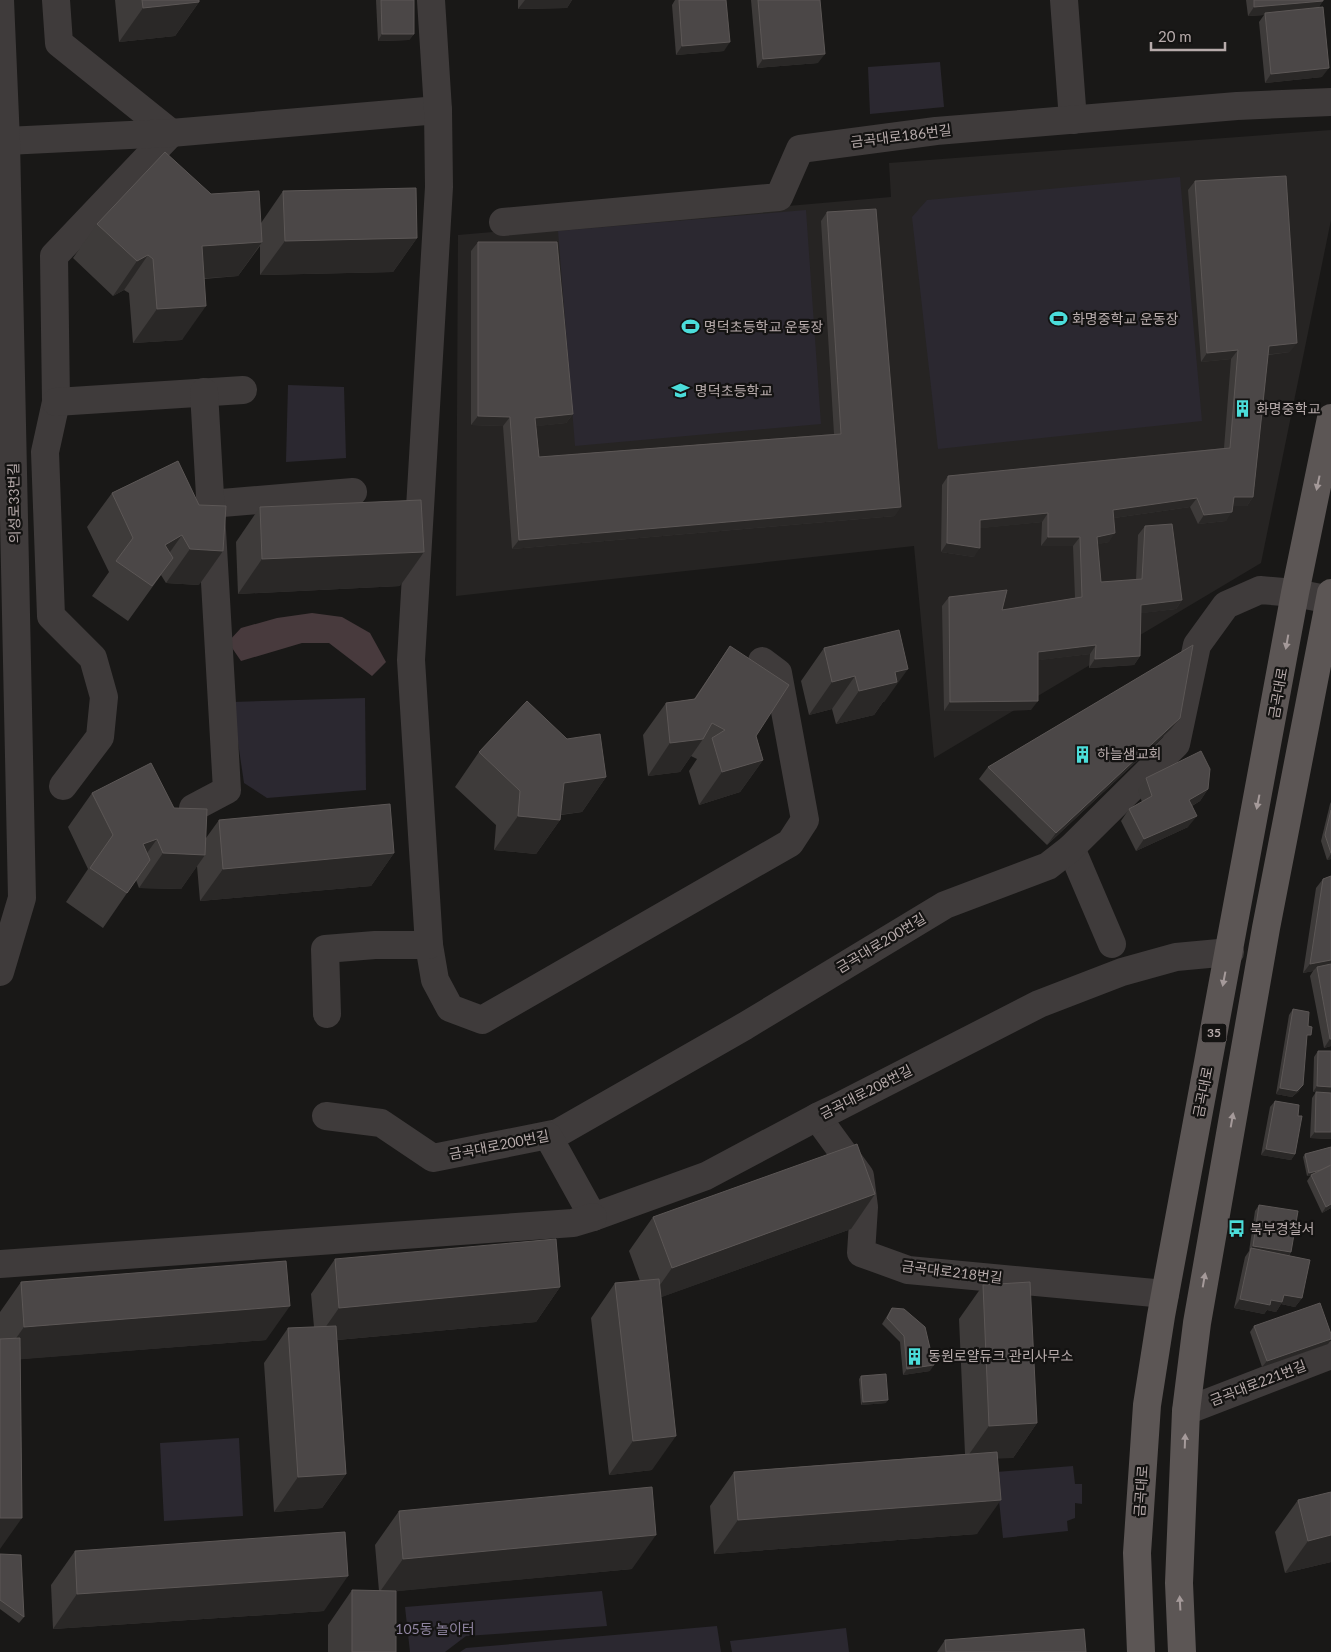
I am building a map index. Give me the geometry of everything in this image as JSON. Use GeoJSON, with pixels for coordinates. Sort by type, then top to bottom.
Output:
{"type":"FeatureCollection","features":[{"type":"Feature","properties":{"kind":"main road","name":"금곡대로"},"geometry":{"type":"LineString","coordinates":[[1141,1652],[1137,1553],[1148,1395],[1295,593],[1331,418]]}},
{"type":"Feature","properties":{"kind":"main road","name":"35"},"geometry":{"type":"LineString","coordinates":[[1182,1652],[1179,1583],[1186,1411],[1197,1323],[1266,928],[1331,598]]}},
{"type":"Feature","properties":{"kind":"street","name":"의성로33번길"},"geometry":{"type":"LineString","coordinates":[[0,0],[6,141],[22,898],[0,972]]}},
{"type":"Feature","properties":{"kind":"street"},"geometry":{"type":"LineString","coordinates":[[56,0],[59,43],[171,133]]}},
{"type":"Feature","properties":{"kind":"street"},"geometry":{"type":"LineString","coordinates":[[431,0],[438,110],[439,187],[411,660],[429,945],[435,980],[450,1008],[482,1020],[790,843],[804,820],[778,673],[762,661]]}},
{"type":"Feature","properties":{"kind":"street"},"geometry":{"type":"LineString","coordinates":[[1064,0],[1073,120]]}},
{"type":"Feature","properties":{"kind":"street","name":"금곡대로186번길"},"geometry":{"type":"LineString","coordinates":[[503,222],[779,197],[800,149],[936,131],[1237,106],[1331,102]]}},
{"type":"Feature","properties":{"kind":"street"},"geometry":{"type":"LineString","coordinates":[[6,141],[171,133],[438,110]]}},
{"type":"Feature","properties":{"kind":"street"},"geometry":{"type":"LineString","coordinates":[[63,786],[100,737],[104,697],[93,658],[51,616],[45,452],[56,402],[54,256],[171,133]]}},
{"type":"Feature","properties":{"kind":"street"},"geometry":{"type":"LineString","coordinates":[[56,402],[243,390]]}},
{"type":"Feature","properties":{"kind":"street"},"geometry":{"type":"LineString","coordinates":[[194,808],[227,790],[204,392]]}},
{"type":"Feature","properties":{"kind":"street"},"geometry":{"type":"LineString","coordinates":[[210,504],[353,492]]}},
{"type":"Feature","properties":{"kind":"street","name":"금곡대로200번길"},"geometry":{"type":"LineString","coordinates":[[326,1116],[381,1123],[434,1158],[558,1133],[745,1026],[945,904],[1048,866],[1071,848],[1176,744],[1197,645],[1226,605],[1260,590],[1331,598]]}},
{"type":"Feature","properties":{"kind":"street"},"geometry":{"type":"LineString","coordinates":[[1071,848],[1112,944]]}},
{"type":"Feature","properties":{"kind":"street"},"geometry":{"type":"LineString","coordinates":[[327,1014],[325,949],[375,945],[429,945]]}},
{"type":"Feature","properties":{"kind":"street","name":"금곡대로208번길"},"geometry":{"type":"LineString","coordinates":[[0,1264],[573,1223],[706,1176],[817,1116],[1038,1004],[1122,972],[1167,959],[1230,952]]}},
{"type":"Feature","properties":{"kind":"street","name":"금곡대로218번길"},"geometry":{"type":"LineString","coordinates":[[817,1116],[860,1176],[864,1207],[861,1253],[908,1270],[1166,1294]]}},
{"type":"Feature","properties":{"kind":"street"},"geometry":{"type":"LineString","coordinates":[[548,1136],[592,1217]]}},
{"type":"Feature","properties":{"kind":"street","name":"금곡대로221번길"},"geometry":{"type":"LineString","coordinates":[[1186,1411],[1331,1356]]}},
{"type":"Feature","properties":{"kind":"shaded area"},"geometry":{"type":"Polygon","coordinates":[[[1331,130],[1331,220],[1261,563],[934,758],[914,546],[456,596],[458,235],[891,197],[889,163],[1331,130]]]}},
{"type":"Feature","properties":{"kind":"shaded area"},"geometry":{"type":"Polygon","coordinates":[[[312,613],[342,617],[370,633],[386,662],[372,676],[329,643],[302,643],[241,661],[228,642],[241,628],[277,618],[312,613]]]}},
{"type":"Feature","properties":{"kind":"green space"},"geometry":{"type":"Polygon","coordinates":[[[940,62],[944,107],[870,114],[868,67],[940,62]]]}},
{"type":"Feature","properties":{"kind":"green space","name":"화명중학교 운동장"},"geometry":{"type":"Polygon","coordinates":[[[1180,177],[1202,421],[938,449],[912,217],[927,200],[1180,177]]]}},
{"type":"Feature","properties":{"kind":"green space","name":"명덕초등학교 운동장"},"geometry":{"type":"Polygon","coordinates":[[[806,210],[821,424],[575,446],[558,231],[806,210]]]}},
{"type":"Feature","properties":{"kind":"green space"},"geometry":{"type":"Polygon","coordinates":[[[288,385],[344,387],[346,458],[286,462],[288,385]]]}},
{"type":"Feature","properties":{"kind":"green space"},"geometry":{"type":"Polygon","coordinates":[[[365,698],[366,790],[267,798],[244,783],[232,702],[365,698]]]}},
{"type":"Feature","properties":{"kind":"green space"},"geometry":{"type":"Polygon","coordinates":[[[239,1438],[243,1516],[164,1521],[160,1443],[239,1438]]]}},
{"type":"Feature","properties":{"kind":"green space"},"geometry":{"type":"Polygon","coordinates":[[[1073,1466],[1075,1484],[1082,1484],[1082,1504],[1075,1503],[1075,1518],[1067,1521],[1068,1531],[1003,1538],[996,1472],[1073,1466]]]}},
{"type":"Feature","properties":{"kind":"green space","name":"105동 놀이터"},"geometry":{"type":"Polygon","coordinates":[[[602,1591],[607,1626],[466,1636],[445,1652],[410,1652],[405,1607],[602,1591]]]}},
{"type":"Feature","properties":{"kind":"green space"},"geometry":{"type":"Polygon","coordinates":[[[717,1626],[721,1652],[460,1652],[466,1648],[717,1626]]]}},
{"type":"Feature","properties":{"kind":"green space"},"geometry":{"type":"Polygon","coordinates":[[[846,1628],[849,1652],[732,1652],[730,1641],[846,1628]]]}},
{"type":"Feature","properties":{"kind":"building"},"geometry":{"type":"Polygon","coordinates":[[[142,0],[199,0],[199,2],[143,8],[142,0]]]}},
{"type":"Feature","properties":{"kind":"building"},"geometry":{"type":"Polygon","coordinates":[[[381,0],[414,0],[414,34],[382,34],[381,0]]]}},
{"type":"Feature","properties":{"kind":"building"},"geometry":{"type":"Polygon","coordinates":[[[679,0],[726,0],[730,42],[682,46],[679,0]]]}},
{"type":"Feature","properties":{"kind":"building"},"geometry":{"type":"Polygon","coordinates":[[[758,0],[820,0],[825,54],[763,59],[758,0]]]}},
{"type":"Feature","properties":{"kind":"building"},"geometry":{"type":"Polygon","coordinates":[[[1254,0],[1323,0],[1323,1],[1254,7],[1254,0]]]}},
{"type":"Feature","properties":{"kind":"building"},"geometry":{"type":"Polygon","coordinates":[[[1323,7],[1329,68],[1271,74],[1265,13],[1323,7]]]}},
{"type":"Feature","properties":{"kind":"building"},"geometry":{"type":"Polygon","coordinates":[[[165,152],[211,194],[259,191],[262,242],[202,246],[206,306],[157,309],[153,259],[148,255],[137,261],[97,224],[165,152]]]}},
{"type":"Feature","properties":{"kind":"building","name":"화명중학교"},"geometry":{"type":"Polygon","coordinates":[[[1286,176],[1297,343],[1269,346],[1253,497],[1234,497],[1232,512],[1204,515],[1197,498],[1113,510],[1115,533],[1097,537],[1101,582],[1142,579],[1145,526],[1172,524],[1182,600],[1141,605],[1140,656],[1095,659],[1096,645],[1038,652],[1038,701],[950,702],[949,597],[1007,590],[1002,610],[1082,597],[1080,537],[1048,537],[1048,513],[980,520],[980,548],[947,543],[948,476],[1230,448],[1238,350],[1207,353],[1195,181],[1286,176]]]}},
{"type":"Feature","properties":{"kind":"building"},"geometry":{"type":"Polygon","coordinates":[[[416,188],[417,238],[285,241],[283,191],[416,188]]]}},
{"type":"Feature","properties":{"kind":"building"},"geometry":{"type":"Polygon","coordinates":[[[876,209],[901,507],[519,540],[510,417],[478,416],[478,242],[557,242],[573,414],[535,418],[539,457],[841,434],[827,212],[876,209]]]}},
{"type":"Feature","properties":{"kind":"building"},"geometry":{"type":"Polygon","coordinates":[[[178,461],[199,505],[226,506],[223,551],[190,549],[182,535],[165,545],[173,558],[152,586],[116,561],[133,538],[112,493],[178,461]]]}},
{"type":"Feature","properties":{"kind":"building"},"geometry":{"type":"Polygon","coordinates":[[[421,500],[424,552],[262,559],[260,507],[421,500]]]}},
{"type":"Feature","properties":{"kind":"building"},"geometry":{"type":"Polygon","coordinates":[[[899,630],[908,669],[895,672],[897,682],[859,691],[855,676],[832,682],[824,648],[899,630]]]}},
{"type":"Feature","properties":{"kind":"building","name":"하늘샘교회"},"geometry":{"type":"Polygon","coordinates":[[[1193,645],[1180,718],[1056,833],[988,767],[1193,645]]]}},
{"type":"Feature","properties":{"kind":"building"},"geometry":{"type":"Polygon","coordinates":[[[730,646],[789,685],[756,736],[763,760],[722,772],[712,738],[725,730],[712,723],[703,739],[670,743],[666,703],[695,699],[730,646]]]}},
{"type":"Feature","properties":{"kind":"building"},"geometry":{"type":"Polygon","coordinates":[[[527,701],[567,739],[600,734],[606,777],[564,783],[560,820],[518,816],[520,791],[479,752],[527,701]]]}},
{"type":"Feature","properties":{"kind":"building"},"geometry":{"type":"Polygon","coordinates":[[[1201,751],[1210,769],[1208,789],[1189,800],[1197,816],[1144,839],[1129,809],[1152,796],[1146,778],[1201,751]]]}},
{"type":"Feature","properties":{"kind":"building"},"geometry":{"type":"Polygon","coordinates":[[[151,763],[174,808],[207,809],[205,855],[163,853],[157,839],[143,844],[150,860],[127,893],[90,868],[113,835],[92,793],[151,763]]]}},
{"type":"Feature","properties":{"kind":"building"},"geometry":{"type":"Polygon","coordinates":[[[390,804],[394,853],[223,869],[219,820],[390,804]]]}},
{"type":"Feature","properties":{"kind":"building"},"geometry":{"type":"Polygon","coordinates":[[[1331,810],[1331,853],[1325,835],[1331,810]]]}},
{"type":"Feature","properties":{"kind":"building"},"geometry":{"type":"Polygon","coordinates":[[[1331,876],[1331,960],[1310,964],[1323,879],[1331,876]]]}},
{"type":"Feature","properties":{"kind":"building"},"geometry":{"type":"Polygon","coordinates":[[[1331,964],[1331,1039],[1330,1039],[1317,967],[1331,964]]]}},
{"type":"Feature","properties":{"kind":"building"},"geometry":{"type":"Polygon","coordinates":[[[1293,1009],[1309,1012],[1308,1026],[1312,1027],[1311,1035],[1307,1035],[1303,1085],[1297,1091],[1280,1088],[1293,1009]]]}},
{"type":"Feature","properties":{"kind":"building"},"geometry":{"type":"Polygon","coordinates":[[[1318,1051],[1331,1051],[1331,1087],[1317,1086],[1318,1051]]]}},
{"type":"Feature","properties":{"kind":"building"},"geometry":{"type":"Polygon","coordinates":[[[1316,1092],[1331,1093],[1331,1132],[1315,1132],[1316,1092]]]}},
{"type":"Feature","properties":{"kind":"building"},"geometry":{"type":"Polygon","coordinates":[[[1275,1101],[1299,1105],[1298,1116],[1302,1116],[1295,1154],[1266,1149],[1275,1101]]]}},
{"type":"Feature","properties":{"kind":"building"},"geometry":{"type":"Polygon","coordinates":[[[857,1144],[875,1194],[672,1268],[653,1217],[857,1144]]]}},
{"type":"Feature","properties":{"kind":"building"},"geometry":{"type":"Polygon","coordinates":[[[1331,1147],[1331,1165],[1309,1173],[1305,1154],[1331,1147]]]}},
{"type":"Feature","properties":{"kind":"building"},"geometry":{"type":"Polygon","coordinates":[[[1331,1165],[1331,1204],[1326,1207],[1311,1175],[1331,1165]]]}},
{"type":"Feature","properties":{"kind":"building"},"geometry":{"type":"Polygon","coordinates":[[[1259,1205],[1298,1211],[1291,1252],[1253,1246],[1259,1205]]]}},
{"type":"Feature","properties":{"kind":"building"},"geometry":{"type":"Polygon","coordinates":[[[556,1239],[560,1287],[339,1308],[335,1259],[556,1239]]]}},
{"type":"Feature","properties":{"kind":"building"},"geometry":{"type":"Polygon","coordinates":[[[1251,1248],[1310,1260],[1302,1298],[1284,1295],[1282,1302],[1271,1300],[1270,1305],[1240,1299],[1251,1248]]]}},
{"type":"Feature","properties":{"kind":"building"},"geometry":{"type":"Polygon","coordinates":[[[286,1261],[290,1306],[24,1327],[21,1282],[286,1261]]]}},
{"type":"Feature","properties":{"kind":"building"},"geometry":{"type":"Polygon","coordinates":[[[659,1279],[676,1436],[633,1441],[615,1283],[659,1279]]]}},
{"type":"Feature","properties":{"kind":"building"},"geometry":{"type":"Polygon","coordinates":[[[1030,1282],[1037,1423],[989,1426],[983,1285],[1030,1282]]]}},
{"type":"Feature","properties":{"kind":"building"},"geometry":{"type":"Polygon","coordinates":[[[1320,1303],[1331,1339],[1267,1361],[1254,1326],[1320,1303]]]}},
{"type":"Feature","properties":{"kind":"building","name":"동원로얄듀크 관리사무소"},"geometry":{"type":"Polygon","coordinates":[[[892,1308],[904,1309],[925,1327],[934,1365],[907,1369],[904,1336],[887,1318],[892,1308]]]}},
{"type":"Feature","properties":{"kind":"building"},"geometry":{"type":"Polygon","coordinates":[[[336,1326],[346,1474],[298,1477],[288,1328],[336,1326]]]}},
{"type":"Feature","properties":{"kind":"building"},"geometry":{"type":"Polygon","coordinates":[[[20,1338],[22,1518],[0,1518],[0,1339],[20,1338]]]}},
{"type":"Feature","properties":{"kind":"building"},"geometry":{"type":"Polygon","coordinates":[[[886,1374],[888,1400],[863,1402],[861,1376],[886,1374]]]}},
{"type":"Feature","properties":{"kind":"building"},"geometry":{"type":"Polygon","coordinates":[[[997,1452],[1001,1500],[738,1520],[734,1472],[997,1452]]]}},
{"type":"Feature","properties":{"kind":"building"},"geometry":{"type":"Polygon","coordinates":[[[652,1487],[656,1535],[403,1559],[399,1511],[652,1487]]]}},
{"type":"Feature","properties":{"kind":"building"},"geometry":{"type":"Polygon","coordinates":[[[1331,1492],[1331,1535],[1308,1541],[1298,1500],[1331,1492]]]}},
{"type":"Feature","properties":{"kind":"building"},"geometry":{"type":"Polygon","coordinates":[[[345,1532],[348,1576],[77,1594],[75,1551],[345,1532]]]}},
{"type":"Feature","properties":{"kind":"building"},"geometry":{"type":"Polygon","coordinates":[[[0,1554],[21,1555],[24,1617],[0,1600],[0,1554]]]}},
{"type":"Feature","properties":{"kind":"building"},"geometry":{"type":"Polygon","coordinates":[[[352,1590],[396,1591],[396,1652],[352,1652],[352,1590]]]}},
{"type":"Feature","properties":{"kind":"building"},"geometry":{"type":"Polygon","coordinates":[[[1084,1629],[1086,1652],[946,1652],[945,1640],[1084,1629]]]}},
{"type":"Feature","properties":{"kind":"place","name":"화명중학교 운동장"},"geometry":{"type":"Point","coordinates":[1058,319]}},
{"type":"Feature","properties":{"kind":"place","name":"명덕초등학교 운동장"},"geometry":{"type":"Point","coordinates":[690,327]}},
{"type":"Feature","properties":{"kind":"place","name":"명덕초등학교"},"geometry":{"type":"Point","coordinates":[681,391]}},
{"type":"Feature","properties":{"kind":"place","name":"화명중학교"},"geometry":{"type":"Point","coordinates":[1242,409]}},
{"type":"Feature","properties":{"kind":"place","name":"하늘샘교회"},"geometry":{"type":"Point","coordinates":[1083,754]}},
{"type":"Feature","properties":{"kind":"place","name":"북부경찰서"},"geometry":{"type":"Point","coordinates":[1236,1229]}},
{"type":"Feature","properties":{"kind":"place","name":"동원로얄듀크 관리사무소"},"geometry":{"type":"Point","coordinates":[914,1356]}}]}
